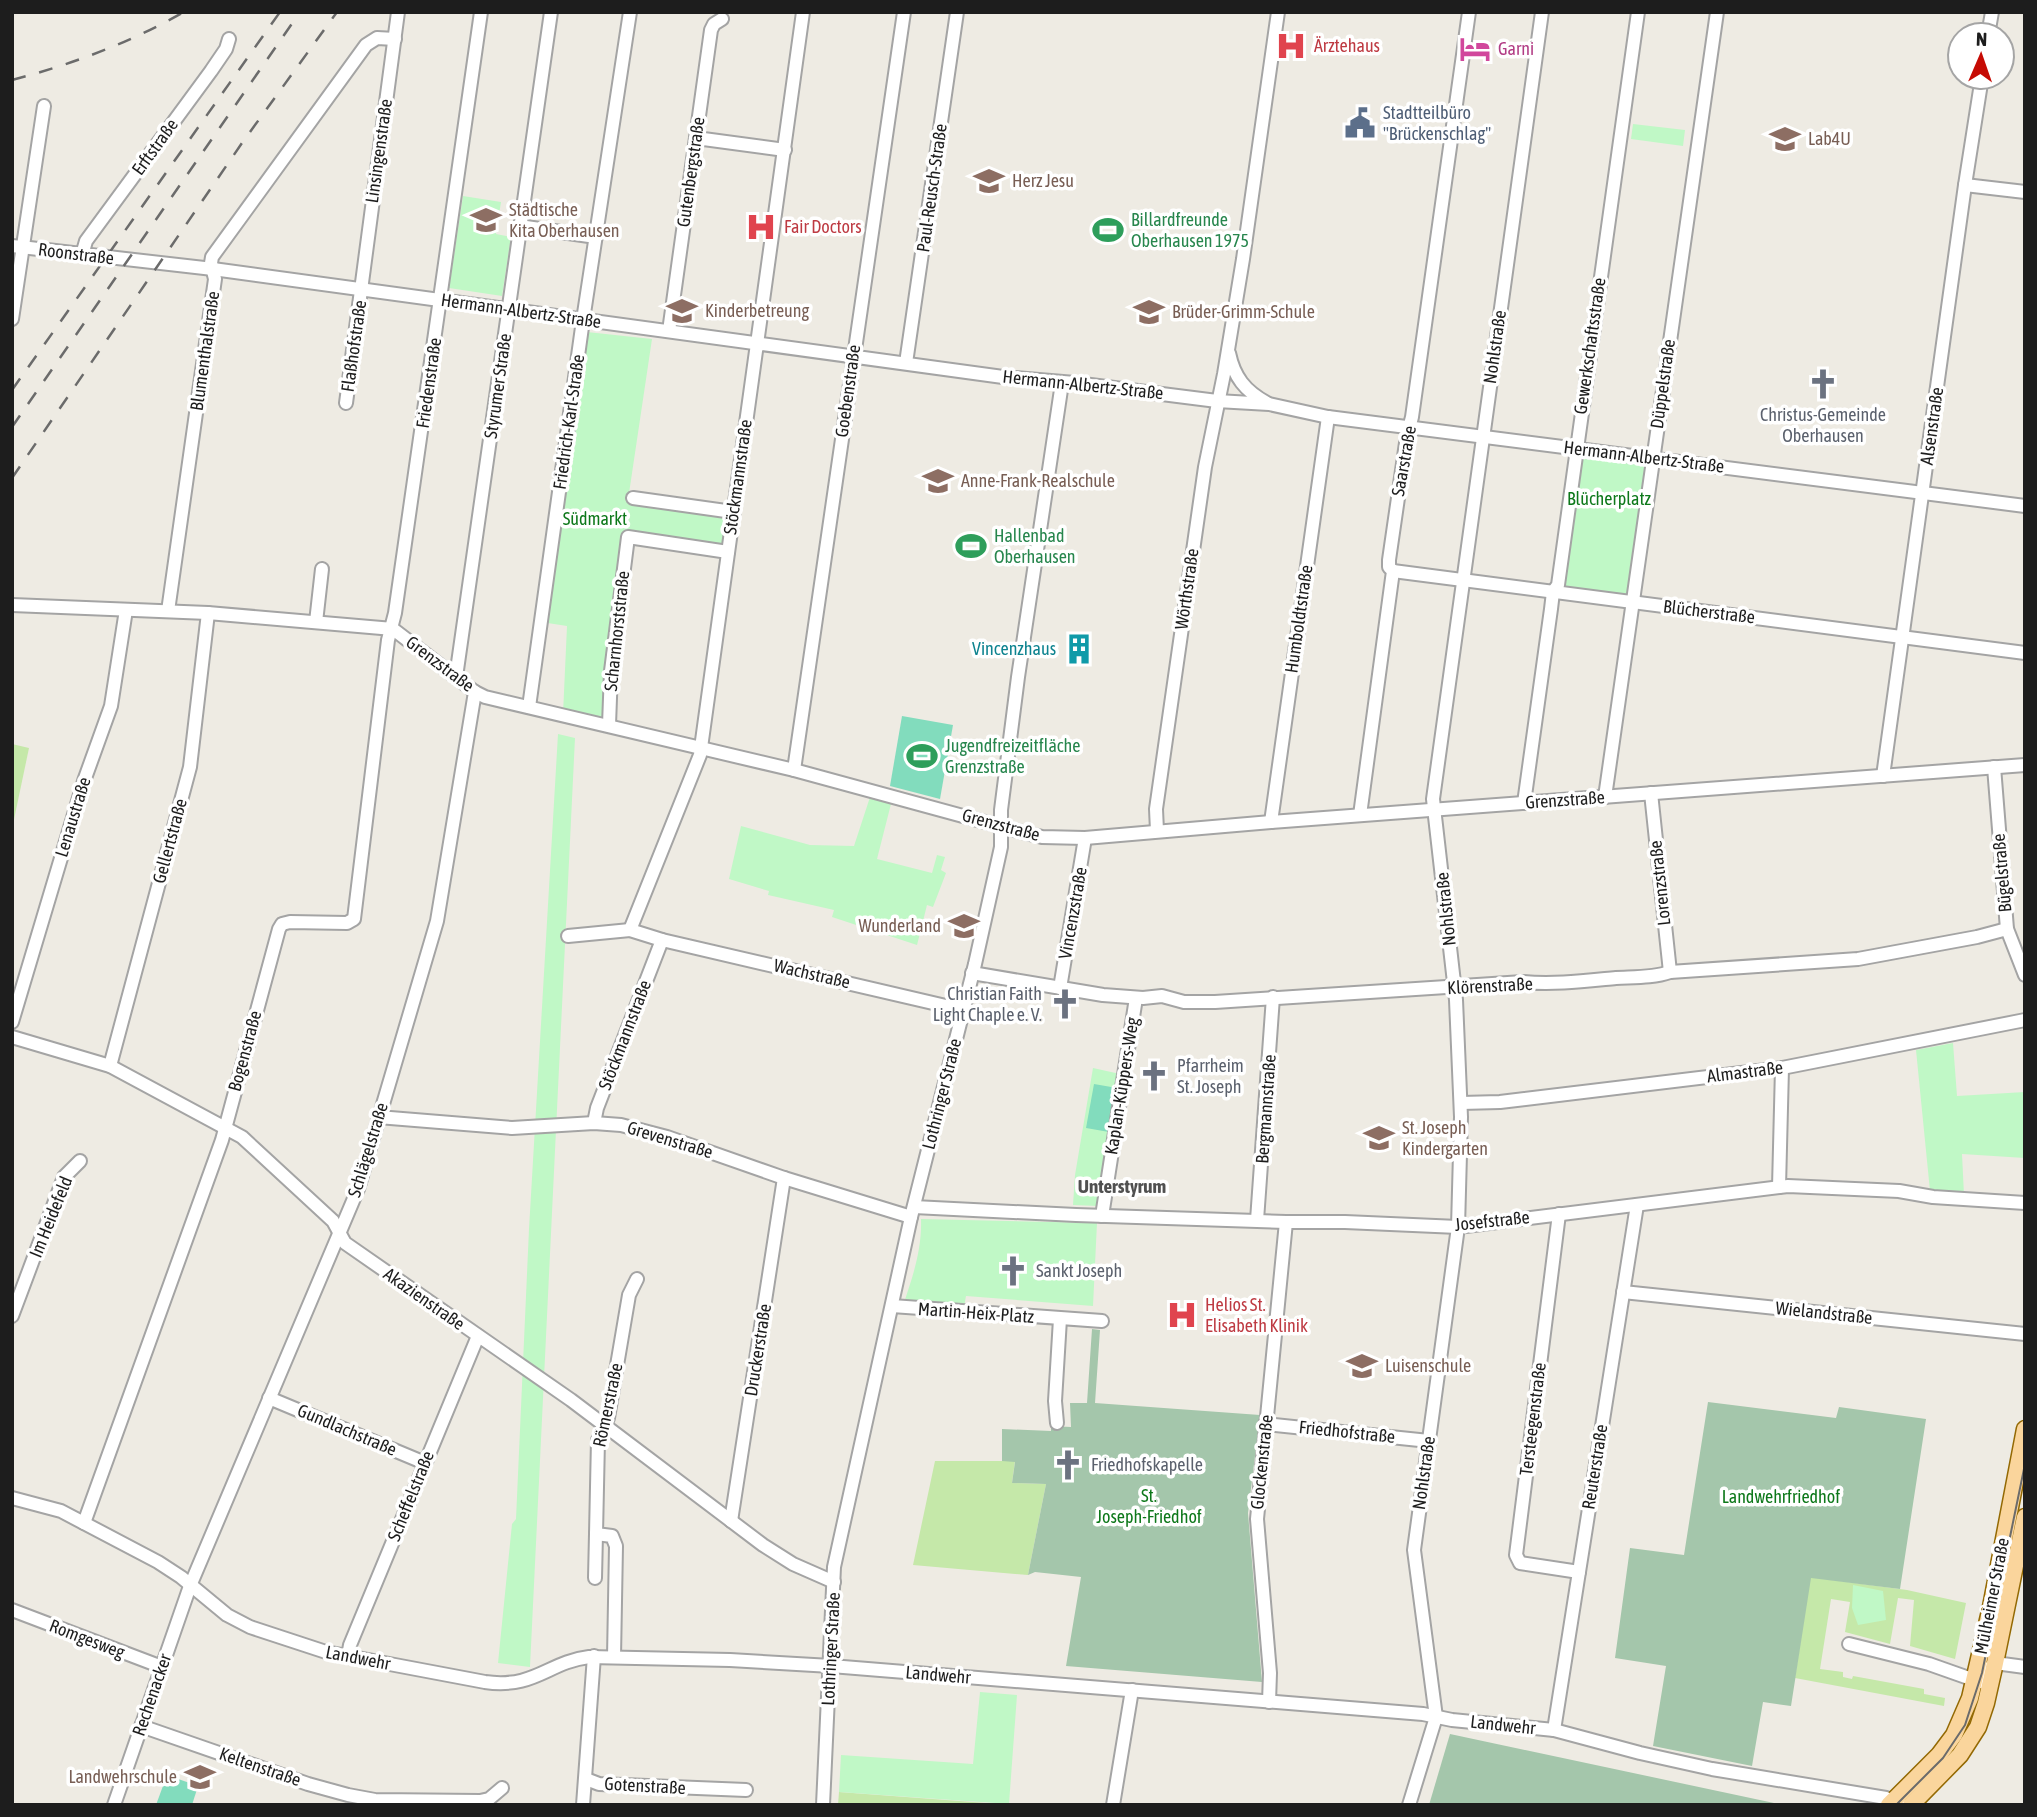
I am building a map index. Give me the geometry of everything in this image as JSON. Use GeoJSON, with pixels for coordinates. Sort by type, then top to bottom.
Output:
{"type":"FeatureCollection","features":[{"type":"Feature","properties":{"kind":"main road","name":"Mülheimer Straße"},"geometry":{"type":"LineString","coordinates":[[1911,1805],[1966,1747],[1978,1727],[2025,1429]]}},
{"type":"Feature","properties":{"kind":"main road","name":"Mülheimer Straße"},"geometry":{"type":"LineString","coordinates":[[1895,1803],[1954,1735],[1995,1663],[2025,1517]]}},
{"type":"Feature","properties":{"kind":"street","name":"Linsingenstraße"},"geometry":{"type":"LineString","coordinates":[[361,289],[398,12]]}},
{"type":"Feature","properties":{"kind":"street","name":"Friedenstraße"},"geometry":{"type":"LineString","coordinates":[[393,629],[481,12]]}},
{"type":"Feature","properties":{"kind":"street","name":"Styrumer Straße"},"geometry":{"type":"LineString","coordinates":[[456,677],[551,12]]}},
{"type":"Feature","properties":{"kind":"street","name":"Friedrich-Karl-Straße"},"geometry":{"type":"LineString","coordinates":[[529,707],[583,320],[630,12]]}},
{"type":"Feature","properties":{"kind":"street","name":"Stöckmannstraße"},"geometry":{"type":"LineString","coordinates":[[631,930],[698,762],[803,12]]}},
{"type":"Feature","properties":{"kind":"street","name":"Goebenstraße"},"geometry":{"type":"LineString","coordinates":[[794,770],[904,12]]}},
{"type":"Feature","properties":{"kind":"street","name":"Paul-Reusch-Straße"},"geometry":{"type":"LineString","coordinates":[[906,363],[957,12]]}},
{"type":"Feature","properties":{"kind":"street","name":"Wörthstraße"},"geometry":{"type":"LineString","coordinates":[[1157,831],[1156,809],[1205,467],[1228,349],[1278,12]]}},
{"type":"Feature","properties":{"kind":"street","name":"Saarstraße"},"geometry":{"type":"LineString","coordinates":[[1360,815],[1393,571],[1389,560],[1408,428],[1412,417],[1469,12]]}},
{"type":"Feature","properties":{"kind":"street","name":"Nohlstraße"},"geometry":{"type":"LineString","coordinates":[[1409,1805],[1436,1717],[1414,1557],[1458,1227],[1461,1103],[1454,988],[1433,799],[1542,12]]}},
{"type":"Feature","properties":{"kind":"street","name":"Gewerkschaftsstraße"},"geometry":{"type":"LineString","coordinates":[[1524,803],[1553,592],[1558,585],[1637,12]]}},
{"type":"Feature","properties":{"kind":"street","name":"Düppelstraße"},"geometry":{"type":"LineString","coordinates":[[1605,797],[1717,12]]}},
{"type":"Feature","properties":{"kind":"street","name":"Gutenbergstraße"},"geometry":{"type":"LineString","coordinates":[[669,331],[711,30],[716,22],[722,19]]}},
{"type":"Feature","properties":{"kind":"street","name":"Blumenthalstraße"},"geometry":{"type":"LineString","coordinates":[[168,611],[215,279],[212,257],[366,45],[377,38],[394,39]]}},
{"type":"Feature","properties":{"kind":"street","name":"Erftstraße"},"geometry":{"type":"LineString","coordinates":[[82,255],[86,241],[211,71],[226,49],[229,39]]}},
{"type":"Feature","properties":{"kind":"street","name":"Alsenstraße"},"geometry":{"type":"LineString","coordinates":[[1883,776],[1980,91]]}},
{"type":"Feature","properties":{"kind":"street"},"geometry":{"type":"LineString","coordinates":[[12,319],[18,247],[44,106]]}},
{"type":"Feature","properties":{"kind":"street"},"geometry":{"type":"LineString","coordinates":[[696,138],[785,150]]}},
{"type":"Feature","properties":{"kind":"street"},"geometry":{"type":"LineString","coordinates":[[1965,185],[2025,192]]}},
{"type":"Feature","properties":{"kind":"street"},"geometry":{"type":"LineString","coordinates":[[519,226],[596,237]]}},
{"type":"Feature","properties":{"kind":"street","name":"Roonstraße"},"geometry":{"type":"LineString","coordinates":[[18,247],[140,262]]}},
{"type":"Feature","properties":{"kind":"street","name":"Hermann-Albertz-Straße"},"geometry":{"type":"LineString","coordinates":[[140,262],[1062,383],[1217,401],[1269,404],[1328,417],[1408,428],[2025,506]]}},
{"type":"Feature","properties":{"kind":"street","name":"Flaßhofstraße"},"geometry":{"type":"LineString","coordinates":[[346,403],[361,289]]}},
{"type":"Feature","properties":{"kind":"street","name":"Wörthstraße"},"geometry":{"type":"LineString","coordinates":[[1228,349],[1241,385],[1269,404]]}},
{"type":"Feature","properties":{"kind":"street","name":"Lothringer Straße"},"geometry":{"type":"LineString","coordinates":[[823,1805],[838,1545],[913,1212],[1001,847],[1001,810],[1022,650],[1062,383]]}},
{"type":"Feature","properties":{"kind":"street","name":"Humboldtstraße"},"geometry":{"type":"LineString","coordinates":[[1271,822],[1328,417]]}},
{"type":"Feature","properties":{"kind":"street"},"geometry":{"type":"LineString","coordinates":[[633,498],[733,512]]}},
{"type":"Feature","properties":{"kind":"street","name":"Scharnhorststraße"},"geometry":{"type":"LineString","coordinates":[[609,725],[611,671],[628,537],[728,552]]}},
{"type":"Feature","properties":{"kind":"street"},"geometry":{"type":"LineString","coordinates":[[316,622],[322,569]]}},
{"type":"Feature","properties":{"kind":"street","name":"Blücherstraße"},"geometry":{"type":"LineString","coordinates":[[1393,571],[2025,653]]}},
{"type":"Feature","properties":{"kind":"street","name":"Grenzstraße"},"geometry":{"type":"LineString","coordinates":[[12,605],[208,612],[393,629],[475,692],[794,770],[1042,837],[1085,838],[2025,765]]}},
{"type":"Feature","properties":{"kind":"street","name":"Lenaustraße"},"geometry":{"type":"LineString","coordinates":[[12,1022],[89,765],[111,706],[126,610]]}},
{"type":"Feature","properties":{"kind":"street","name":"Gellertstraße"},"geometry":{"type":"LineString","coordinates":[[110,1066],[190,768],[208,612]]}},
{"type":"Feature","properties":{"kind":"street","name":"Bogenstraße"},"geometry":{"type":"LineString","coordinates":[[84,1523],[226,1129],[279,929],[282,923],[347,923],[354,919],[388,640],[393,629]]}},
{"type":"Feature","properties":{"kind":"street","name":"Schlägelstraße"},"geometry":{"type":"LineString","coordinates":[[191,1586],[356,1195],[437,921],[475,692]]}},
{"type":"Feature","properties":{"kind":"street","name":"Bügelstraße"},"geometry":{"type":"LineString","coordinates":[[1994,767],[2007,929],[2025,975]]}},
{"type":"Feature","properties":{"kind":"street","name":"Lorenzstraße"},"geometry":{"type":"LineString","coordinates":[[1651,793],[1670,972]]}},
{"type":"Feature","properties":{"kind":"street","name":"Vincenzstraße"},"geometry":{"type":"LineString","coordinates":[[1060,988],[1085,838]]}},
{"type":"Feature","properties":{"kind":"street","name":"Klörenstraße"},"geometry":{"type":"LineString","coordinates":[[972,973],[1136,998],[1162,996],[1200,1002],[1657,975],[1848,960],[1977,937],[2007,929]]}},
{"type":"Feature","properties":{"kind":"street"},"geometry":{"type":"LineString","coordinates":[[568,936],[631,930],[662,940]]}},
{"type":"Feature","properties":{"kind":"street","name":"Stöckmannstraße"},"geometry":{"type":"LineString","coordinates":[[594,1124],[597,1108],[662,940]]}},
{"type":"Feature","properties":{"kind":"street","name":"Wachstraße"},"geometry":{"type":"LineString","coordinates":[[662,940],[963,1010]]}},
{"type":"Feature","properties":{"kind":"street","name":"Kaplan-Küppers-Weg"},"geometry":{"type":"LineString","coordinates":[[1102,1216],[1136,998]]}},
{"type":"Feature","properties":{"kind":"street","name":"Bergmannstraße"},"geometry":{"type":"LineString","coordinates":[[1256,1220],[1273,998]]}},
{"type":"Feature","properties":{"kind":"street","name":"Almastraße"},"geometry":{"type":"LineString","coordinates":[[1461,1103],[1500,1102],[1782,1068],[2025,1020]]}},
{"type":"Feature","properties":{"kind":"street","name":"Akazienstraße"},"geometry":{"type":"LineString","coordinates":[[12,1037],[110,1066],[242,1137],[333,1221],[345,1243],[537,1376],[763,1545],[793,1564],[834,1581]]}},
{"type":"Feature","properties":{"kind":"street"},"geometry":{"type":"LineString","coordinates":[[1779,1187],[1782,1068]]}},
{"type":"Feature","properties":{"kind":"street","name":"Grevenstraße"},"geometry":{"type":"LineString","coordinates":[[378,1117],[512,1128],[610,1123],[650,1132],[784,1178],[913,1212]]}},
{"type":"Feature","properties":{"kind":"street","name":"Im Heidefeld"},"geometry":{"type":"LineString","coordinates":[[12,1316],[64,1177],[80,1161]]}},
{"type":"Feature","properties":{"kind":"street","name":"Druckerstraße"},"geometry":{"type":"LineString","coordinates":[[731,1521],[784,1178]]}},
{"type":"Feature","properties":{"kind":"street","name":"Josefstraße"},"geometry":{"type":"LineString","coordinates":[[913,1212],[1354,1222],[1458,1227],[1805,1185],[2025,1203]]}},
{"type":"Feature","properties":{"kind":"street","name":"Reuterstraße"},"geometry":{"type":"LineString","coordinates":[[1554,1730],[1637,1205]]}},
{"type":"Feature","properties":{"kind":"street","name":"Tersteegenstraße"},"geometry":{"type":"LineString","coordinates":[[1559,1214],[1516,1555],[1520,1563],[1579,1572]]}},
{"type":"Feature","properties":{"kind":"street","name":"Glockenstraße"},"geometry":{"type":"LineString","coordinates":[[1269,1702],[1270,1673],[1256,1528],[1286,1222]]}},
{"type":"Feature","properties":{"kind":"street","name":"Römerstraße"},"geometry":{"type":"LineString","coordinates":[[595,1578],[598,1440],[608,1418],[629,1295],[637,1279]]}},
{"type":"Feature","properties":{"kind":"street","name":"Wielandstraße"},"geometry":{"type":"LineString","coordinates":[[1623,1292],[2025,1334]]}},
{"type":"Feature","properties":{"kind":"street","name":"Martin-Heix-Platz"},"geometry":{"type":"LineString","coordinates":[[892,1306],[1102,1321]]}},
{"type":"Feature","properties":{"kind":"street","name":"Martin-Heix-Platz"},"geometry":{"type":"LineString","coordinates":[[1057,1423],[1055,1401],[1060,1318]]}},
{"type":"Feature","properties":{"kind":"street","name":"Scheffelstraße"},"geometry":{"type":"LineString","coordinates":[[348,1656],[350,1645],[478,1336]]}},
{"type":"Feature","properties":{"kind":"street","name":"Gundlachstraße"},"geometry":{"type":"LineString","coordinates":[[269,1398],[425,1463]]}},
{"type":"Feature","properties":{"kind":"street","name":"Friedhofstraße"},"geometry":{"type":"LineString","coordinates":[[1265,1424],[1429,1441]]}},
{"type":"Feature","properties":{"kind":"street","name":"Landwehr"},"geometry":{"type":"LineString","coordinates":[[12,1498],[51,1508],[167,1567],[241,1623],[315,1649],[485,1682],[506,1684],[531,1679],[576,1659],[594,1656],[730,1660],[1132,1690],[1554,1730],[1712,1769],[1895,1803]]}},
{"type":"Feature","properties":{"kind":"street"},"geometry":{"type":"LineString","coordinates":[[596,1534],[612,1536],[616,1546],[614,1657]]}},
{"type":"Feature","properties":{"kind":"street","name":"Rechenacker"},"geometry":{"type":"LineString","coordinates":[[114,1805],[191,1586]]}},
{"type":"Feature","properties":{"kind":"street","name":"Romgesweg"},"geometry":{"type":"LineString","coordinates":[[12,1610],[162,1667]]}},
{"type":"Feature","properties":{"kind":"street","name":"Mülheimer Straße"},"geometry":{"type":"LineString","coordinates":[[1849,1644],[1929,1664],[1983,1682]]}},
{"type":"Feature","properties":{"kind":"street"},"geometry":{"type":"LineString","coordinates":[[583,1805],[594,1656]]}},
{"type":"Feature","properties":{"kind":"street"},"geometry":{"type":"LineString","coordinates":[[1995,1663],[2025,1667]]}},
{"type":"Feature","properties":{"kind":"street"},"geometry":{"type":"LineString","coordinates":[[1113,1805],[1132,1690]]}},
{"type":"Feature","properties":{"kind":"street","name":"Keltenstraße"},"geometry":{"type":"LineString","coordinates":[[141,1726],[323,1789],[360,1798],[411,1802],[480,1801],[489,1799],[502,1788]]}},
{"type":"Feature","properties":{"kind":"street","name":"Gotenstraße"},"geometry":{"type":"LineString","coordinates":[[586,1780],[598,1784],[746,1790]]}},
{"type":"Feature","properties":{"kind":"green space"},"geometry":{"type":"Polygon","coordinates":[[[1633,124],[1685,130],[1683,146],[1631,139],[1633,124]]]}},
{"type":"Feature","properties":{"kind":"green space","name":"Städtische Kita Oberhausen"},"geometry":{"type":"Polygon","coordinates":[[[463,196],[501,202],[496,234],[511,237],[502,296],[449,288],[463,196]]]}},
{"type":"Feature","properties":{"kind":"green space","name":"Südmarkt"},"geometry":{"type":"Polygon","coordinates":[[[587,332],[652,339],[628,500],[728,512],[728,552],[629,537],[609,725],[563,714],[567,626],[541,622],[587,332]]]}},
{"type":"Feature","properties":{"kind":"green space","name":"Blücherplatz"},"geometry":{"type":"Polygon","coordinates":[[[1577,449],[1653,457],[1632,602],[1582,595],[1558,585],[1577,449]]]}},
{"type":"Feature","properties":{"kind":"green space","name":"Jugendfreizeitfläche Grenzstraße"},"geometry":{"type":"Polygon","coordinates":[[[902,716],[953,725],[940,799],[890,786],[902,716]]]}},
{"type":"Feature","properties":{"kind":"green space"},"geometry":{"type":"Polygon","coordinates":[[[558,734],[575,738],[530,1667],[498,1663],[512,1524],[516,1519],[529,1229],[558,734]]]}},
{"type":"Feature","properties":{"kind":"green space"},"geometry":{"type":"Polygon","coordinates":[[[12,744],[29,748],[12,829],[12,744]]]}},
{"type":"Feature","properties":{"kind":"green space"},"geometry":{"type":"Polygon","coordinates":[[[872,791],[893,796],[877,859],[932,873],[937,855],[945,857],[941,870],[946,873],[933,907],[927,905],[917,945],[832,917],[834,910],[768,895],[769,891],[729,879],[741,826],[810,845],[854,846],[872,791]]]}},
{"type":"Feature","properties":{"kind":"green space"},"geometry":{"type":"Polygon","coordinates":[[[1953,1043],[1957,1096],[2025,1092],[2025,1158],[1962,1154],[1964,1195],[1930,1191],[1916,1050],[1953,1043]]]}},
{"type":"Feature","properties":{"kind":"green space"},"geometry":{"type":"Polygon","coordinates":[[[1093,1068],[1120,1074],[1098,1206],[1073,1205],[1075,1175],[1093,1068]]]}},
{"type":"Feature","properties":{"kind":"green space"},"geometry":{"type":"Polygon","coordinates":[[[1094,1084],[1117,1088],[1109,1132],[1086,1128],[1094,1084]]]}},
{"type":"Feature","properties":{"kind":"green space"},"geometry":{"type":"Polygon","coordinates":[[[921,1219],[1097,1223],[1093,1306],[966,1296],[964,1307],[904,1303],[914,1272],[921,1219]]]}},
{"type":"Feature","properties":{"kind":"green space","name":"St. Joseph-Friedhof"},"geometry":{"type":"Polygon","coordinates":[[[1092,1329],[1100,1330],[1095,1403],[1260,1415],[1248,1513],[1262,1682],[1066,1666],[1081,1577],[1035,1572],[1028,1575],[1046,1484],[1012,1483],[1015,1462],[1002,1461],[1002,1429],[1051,1431],[1051,1426],[1071,1427],[1070,1403],[1087,1403],[1092,1329]]]}},
{"type":"Feature","properties":{"kind":"green space","name":"Landwehrfriedhof"},"geometry":{"type":"Polygon","coordinates":[[[1708,1402],[1836,1418],[1839,1407],[1926,1419],[1900,1589],[1811,1578],[1791,1706],[1763,1702],[1752,1766],[1653,1746],[1666,1666],[1615,1658],[1630,1548],[1684,1555],[1708,1402]]]}},
{"type":"Feature","properties":{"kind":"green space"},"geometry":{"type":"Polygon","coordinates":[[[935,1461],[1015,1461],[1012,1483],[1046,1484],[1028,1575],[913,1565],[935,1461]]]}},
{"type":"Feature","properties":{"kind":"green space"},"geometry":{"type":"Polygon","coordinates":[[[1810,1577],[1907,1590],[1966,1603],[1955,1659],[1910,1646],[1914,1600],[1898,1598],[1890,1644],[1845,1632],[1850,1602],[1831,1599],[1820,1669],[1843,1672],[1843,1677],[1852,1679],[1853,1676],[1924,1689],[1924,1694],[1945,1698],[1944,1706],[1795,1678],[1810,1577]]]}},
{"type":"Feature","properties":{"kind":"green space"},"geometry":{"type":"Polygon","coordinates":[[[1853,1585],[1883,1591],[1886,1620],[1858,1625],[1852,1608],[1853,1585]]]}},
{"type":"Feature","properties":{"kind":"green space"},"geometry":{"type":"Polygon","coordinates":[[[980,1692],[1017,1695],[1009,1804],[839,1792],[841,1755],[973,1764],[980,1692]]]}},
{"type":"Feature","properties":{"kind":"green space"},"geometry":{"type":"Polygon","coordinates":[[[1450,1734],[1774,1803],[1774,1805],[1429,1805],[1450,1734]]]}},
{"type":"Feature","properties":{"kind":"green space"},"geometry":{"type":"Polygon","coordinates":[[[167,1775],[198,1786],[192,1805],[156,1805],[167,1775]]]}},
{"type":"Feature","properties":{"kind":"green space"},"geometry":{"type":"Polygon","coordinates":[[[839,1792],[1013,1805],[838,1805],[839,1792]]]}},
{"type":"Feature","properties":{"kind":"tram line"},"geometry":{"type":"LineString","coordinates":[[1896,1805],[1943,1758],[1965,1725],[1982,1673],[2025,1464]]}},
{"type":"Feature","properties":{"kind":"railway"},"geometry":{"type":"LineString","coordinates":[[12,80],[100,52],[184,12]]}},
{"type":"Feature","properties":{"kind":"railway"},"geometry":{"type":"LineString","coordinates":[[12,390],[280,12]]}},
{"type":"Feature","properties":{"kind":"railway"},"geometry":{"type":"LineString","coordinates":[[12,427],[300,12]]}},
{"type":"Feature","properties":{"kind":"railway"},"geometry":{"type":"LineString","coordinates":[[12,478],[242,143],[337,12]]}},
{"type":"Feature","properties":{"kind":"place","name":"Ärztehaus"},"geometry":{"type":"Point","coordinates":[1291,46]}},
{"type":"Feature","properties":{"kind":"place","name":"Garni"},"geometry":{"type":"Point","coordinates":[1475,49]}},
{"type":"Feature","properties":{"kind":"place","name":"Stadtteilbüro \"Brückenschlag\""},"geometry":{"type":"Point","coordinates":[1360,123]}},
{"type":"Feature","properties":{"kind":"place","name":"Lab4U"},"geometry":{"type":"Point","coordinates":[1785,139]}},
{"type":"Feature","properties":{"kind":"place","name":"Herz Jesu"},"geometry":{"type":"Point","coordinates":[989,181]}},
{"type":"Feature","properties":{"kind":"place","name":"Städtische Kita Oberhausen"},"geometry":{"type":"Point","coordinates":[486,220]}},
{"type":"Feature","properties":{"kind":"place","name":"Fair Doctors"},"geometry":{"type":"Point","coordinates":[761,227]}},
{"type":"Feature","properties":{"kind":"place","name":"Billardfreunde Oberhausen 1975"},"geometry":{"type":"Point","coordinates":[1108,230]}},
{"type":"Feature","properties":{"kind":"place","name":"Kinderbetreung"},"geometry":{"type":"Point","coordinates":[682,311]}},
{"type":"Feature","properties":{"kind":"place","name":"Brüder-Grimm-Schule"},"geometry":{"type":"Point","coordinates":[1149,312]}},
{"type":"Feature","properties":{"kind":"place","name":"Christus-Gemeinde Oberhausen"},"geometry":{"type":"Point","coordinates":[1823,384]}},
{"type":"Feature","properties":{"kind":"place","name":"Anne-Frank-Realschule"},"geometry":{"type":"Point","coordinates":[938,481]}},
{"type":"Feature","properties":{"kind":"place","name":"Hallenbad Oberhausen"},"geometry":{"type":"Point","coordinates":[971,546]}},
{"type":"Feature","properties":{"kind":"place","name":"Vincenzhaus"},"geometry":{"type":"Point","coordinates":[1079,649]}},
{"type":"Feature","properties":{"kind":"place","name":"Jugendfreizeitfläche Grenzstraße"},"geometry":{"type":"Point","coordinates":[922,756]}},
{"type":"Feature","properties":{"kind":"place","name":"Wunderland"},"geometry":{"type":"Point","coordinates":[964,926]}},
{"type":"Feature","properties":{"kind":"place","name":"Christian Faith Light Chaple e. V."},"geometry":{"type":"Point","coordinates":[1065,1004]}},
{"type":"Feature","properties":{"kind":"place","name":"Pfarrheim St. Joseph"},"geometry":{"type":"Point","coordinates":[1154,1076]}},
{"type":"Feature","properties":{"kind":"place","name":"St. Joseph Kindergarten"},"geometry":{"type":"Point","coordinates":[1379,1138]}},
{"type":"Feature","properties":{"kind":"place","name":"Sankt Joseph"},"geometry":{"type":"Point","coordinates":[1013,1271]}},
{"type":"Feature","properties":{"kind":"place","name":"Helios St. Elisabeth Klinik"},"geometry":{"type":"Point","coordinates":[1182,1315]}},
{"type":"Feature","properties":{"kind":"place","name":"Luisenschule"},"geometry":{"type":"Point","coordinates":[1362,1366]}},
{"type":"Feature","properties":{"kind":"place","name":"Friedhofskapelle"},"geometry":{"type":"Point","coordinates":[1068,1465]}},
{"type":"Feature","properties":{"kind":"place","name":"Landwehrschule"},"geometry":{"type":"Point","coordinates":[200,1777]}},
{"type":"Feature","properties":{"kind":"district","name":"Unterstyrum"},"geometry":{"type":"Point","coordinates":[1122,1186]}}]}
